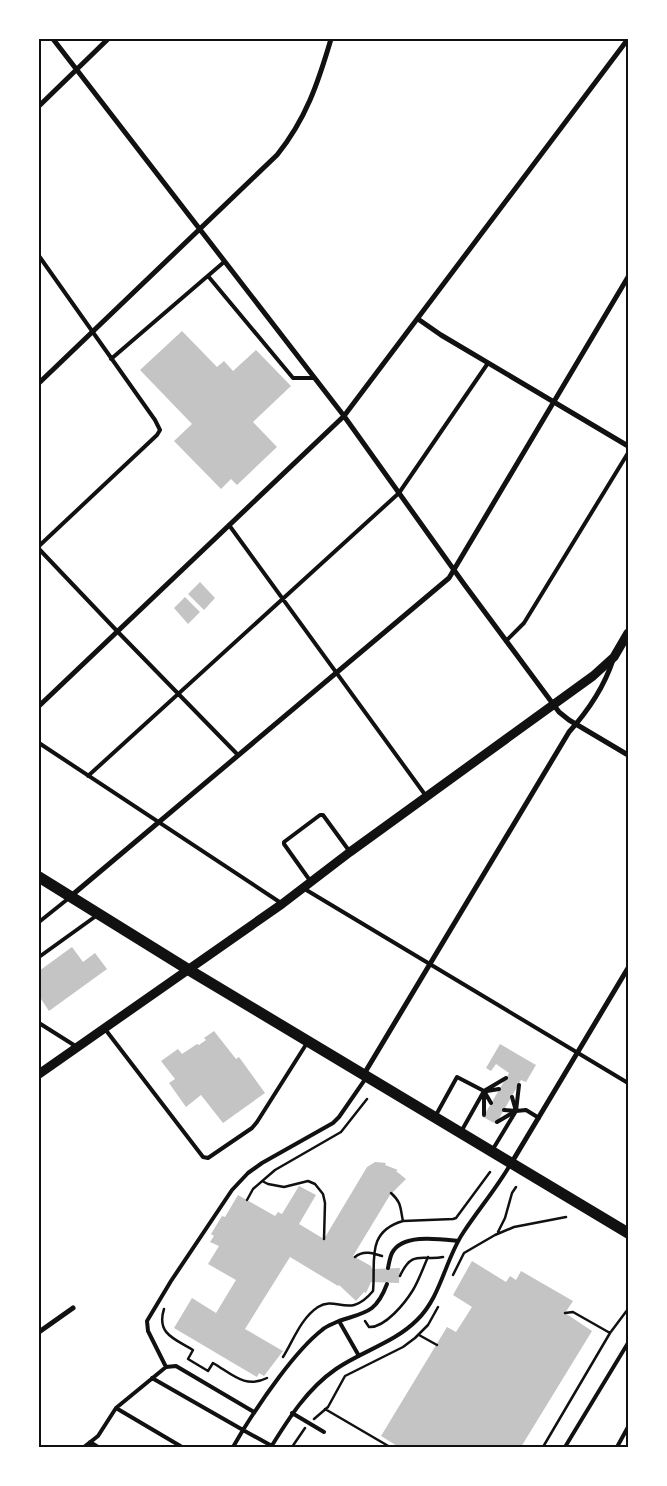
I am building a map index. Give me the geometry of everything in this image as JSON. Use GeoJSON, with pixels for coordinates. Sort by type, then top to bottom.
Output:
{"type":"FeatureCollection","features":[{"type":"Feature","properties":{"kind":"main road"},"geometry":{"type":"LineString","coordinates":[[39,877],[189,970],[628,1233]]}},
{"type":"Feature","properties":{"kind":"street"},"geometry":{"type":"LineString","coordinates":[[53,39],[344,416],[454,570],[554,704],[564,716],[628,755]]}},
{"type":"Feature","properties":{"kind":"street"},"geometry":{"type":"LineString","coordinates":[[39,106],[108,39]]}},
{"type":"Feature","properties":{"kind":"street"},"geometry":{"type":"LineString","coordinates":[[39,383],[277,156],[289,141],[307,111],[318,84],[331,39]]}},
{"type":"Feature","properties":{"kind":"street"},"geometry":{"type":"LineString","coordinates":[[39,706],[344,416],[628,39]]}},
{"type":"Feature","properties":{"kind":"street"},"geometry":{"type":"LineString","coordinates":[[70,896],[441,585],[454,570],[628,277]]}},
{"type":"Feature","properties":{"kind":"street"},"geometry":{"type":"LineString","coordinates":[[418,319],[628,446]]}},
{"type":"Feature","properties":{"kind":"street"},"geometry":{"type":"LineString","coordinates":[[39,1074],[282,904],[350,852],[604,668],[614,657],[628,633]]}},
{"type":"Feature","properties":{"kind":"street"},"geometry":{"type":"LineString","coordinates":[[365,1075],[564,740],[583,717],[609,673],[614,657]]}},
{"type":"Feature","properties":{"kind":"street"},"geometry":{"type":"LineString","coordinates":[[512,1163],[628,968]]}},
{"type":"Feature","properties":{"kind":"street"},"geometry":{"type":"LineString","coordinates":[[39,1332],[72,1308]]}},
{"type":"Feature","properties":{"kind":"lane"},"geometry":{"type":"LineString","coordinates":[[39,256],[160,430],[39,548],[117,632],[238,755]]}},
{"type":"Feature","properties":{"kind":"lane"},"geometry":{"type":"LineString","coordinates":[[111,359],[224,262]]}},
{"type":"Feature","properties":{"kind":"lane"},"geometry":{"type":"LineString","coordinates":[[208,276],[293,378],[314,378]]}},
{"type":"Feature","properties":{"kind":"lane"},"geometry":{"type":"LineString","coordinates":[[88,776],[399,493],[488,363]]}},
{"type":"Feature","properties":{"kind":"lane"},"geometry":{"type":"LineString","coordinates":[[506,641],[524,623],[628,453]]}},
{"type":"Feature","properties":{"kind":"lane"},"geometry":{"type":"LineString","coordinates":[[229,525],[426,797]]}},
{"type":"Feature","properties":{"kind":"lane"},"geometry":{"type":"LineString","coordinates":[[39,743],[282,904]]}},
{"type":"Feature","properties":{"kind":"lane"},"geometry":{"type":"LineString","coordinates":[[311,882],[284,842],[320,815],[323,815],[350,852]]}},
{"type":"Feature","properties":{"kind":"lane"},"geometry":{"type":"LineString","coordinates":[[303,888],[628,1083]]}},
{"type":"Feature","properties":{"kind":"lane"},"geometry":{"type":"LineString","coordinates":[[39,922],[70,896]]}},
{"type":"Feature","properties":{"kind":"lane"},"geometry":{"type":"LineString","coordinates":[[39,956],[99,914]]}},
{"type":"Feature","properties":{"kind":"lane"},"geometry":{"type":"LineString","coordinates":[[39,1023],[77,1047]]}},
{"type":"Feature","properties":{"kind":"lane"},"geometry":{"type":"LineString","coordinates":[[104,1028],[203,1157],[208,1158],[252,1128],[308,1041]]}},
{"type":"Feature","properties":{"kind":"lane"},"geometry":{"type":"LineString","coordinates":[[166,1367],[148,1331],[147,1321],[170,1281],[226,1198],[248,1173],[262,1163],[333,1123],[340,1117],[365,1075]]}},
{"type":"Feature","properties":{"kind":"lane"},"geometry":{"type":"LineString","coordinates":[[435,1117],[457,1077],[484,1091],[491,1103]]}},
{"type":"Feature","properties":{"kind":"lane"},"geometry":{"type":"LineString","coordinates":[[461,1132],[484,1091],[506,1078]]}},
{"type":"Feature","properties":{"kind":"lane"},"geometry":{"type":"LineString","coordinates":[[492,1151],[516,1111],[519,1085]]}},
{"type":"Feature","properties":{"kind":"lane"},"geometry":{"type":"LineString","coordinates":[[484,1091],[499,1089]]}},
{"type":"Feature","properties":{"kind":"lane"},"geometry":{"type":"LineString","coordinates":[[484,1091],[484,1115]]}},
{"type":"Feature","properties":{"kind":"lane"},"geometry":{"type":"LineString","coordinates":[[512,1096],[516,1111]]}},
{"type":"Feature","properties":{"kind":"lane"},"geometry":{"type":"LineString","coordinates":[[504,1110],[526,1110],[539,1118]]}},
{"type":"Feature","properties":{"kind":"lane"},"geometry":{"type":"LineString","coordinates":[[498,1122],[516,1111]]}},
{"type":"Feature","properties":{"kind":"lane"},"geometry":{"type":"LineString","coordinates":[[152,1378],[272,1446],[292,1413],[304,1398],[335,1369],[408,1329],[419,1318],[430,1302],[458,1241],[512,1163]]}},
{"type":"Feature","properties":{"kind":"lane"},"geometry":{"type":"LineString","coordinates":[[388,1268],[393,1251],[401,1244],[411,1240],[424,1238],[458,1241]]}},
{"type":"Feature","properties":{"kind":"lane"},"geometry":{"type":"LineString","coordinates":[[233,1447],[254,1412],[309,1342],[323,1328],[362,1314],[376,1306],[387,1284]]}},
{"type":"Feature","properties":{"kind":"lane"},"geometry":{"type":"LineString","coordinates":[[339,1321],[359,1356]]}},
{"type":"Feature","properties":{"kind":"lane"},"geometry":{"type":"LineString","coordinates":[[565,1447],[628,1343]]}},
{"type":"Feature","properties":{"kind":"lane"},"geometry":{"type":"LineString","coordinates":[[84,1447],[98,1436],[116,1408],[166,1367],[176,1366],[254,1412]]}},
{"type":"Feature","properties":{"kind":"lane"},"geometry":{"type":"LineString","coordinates":[[116,1408],[182,1447]]}},
{"type":"Feature","properties":{"kind":"lane"},"geometry":{"type":"LineString","coordinates":[[292,1413],[324,1432]]}},
{"type":"Feature","properties":{"kind":"lane"},"geometry":{"type":"LineString","coordinates":[[616,1447],[628,1427]]}},
{"type":"Feature","properties":{"kind":"lane"},"geometry":{"type":"LineString","coordinates":[[90,1442],[98,1447]]}},
{"type":"Feature","properties":{"kind":"path"},"geometry":{"type":"LineString","coordinates":[[247,1200],[253,1189],[275,1170],[341,1132],[367,1099]]}},
{"type":"Feature","properties":{"kind":"path"},"geometry":{"type":"LineString","coordinates":[[278,1363],[305,1320],[319,1307],[328,1303],[348,1307],[365,1300],[373,1291],[372,1263],[377,1242],[382,1232],[397,1223],[456,1218],[490,1172]]}},
{"type":"Feature","properties":{"kind":"path"},"geometry":{"type":"LineString","coordinates":[[262,1181],[284,1187],[308,1181],[315,1184],[323,1194],[325,1203],[324,1239]]}},
{"type":"Feature","properties":{"kind":"path"},"geometry":{"type":"LineString","coordinates":[[497,1234],[516,1187]]}},
{"type":"Feature","properties":{"kind":"path"},"geometry":{"type":"LineString","coordinates":[[391,1193],[398,1199],[403,1222]]}},
{"type":"Feature","properties":{"kind":"path"},"geometry":{"type":"LineString","coordinates":[[355,1257],[358,1254],[367,1252],[391,1258]]}},
{"type":"Feature","properties":{"kind":"path"},"geometry":{"type":"LineString","coordinates":[[400,1276],[412,1259],[437,1258],[464,1252]]}},
{"type":"Feature","properties":{"kind":"path"},"geometry":{"type":"LineString","coordinates":[[357,1304],[369,1327],[378,1326],[383,1323],[396,1312],[413,1291],[428,1257]]}},
{"type":"Feature","properties":{"kind":"path"},"geometry":{"type":"LineString","coordinates":[[168,1304],[162,1318],[163,1329],[167,1334],[193,1350],[188,1359],[208,1372],[213,1362],[250,1384],[267,1378]]}},
{"type":"Feature","properties":{"kind":"path"},"geometry":{"type":"LineString","coordinates":[[543,1447],[610,1333],[628,1309]]}},
{"type":"Feature","properties":{"kind":"path"},"geometry":{"type":"LineString","coordinates":[[565,1314],[573,1312],[610,1333]]}},
{"type":"Feature","properties":{"kind":"path"},"geometry":{"type":"LineString","coordinates":[[419,1335],[436,1345]]}},
{"type":"Feature","properties":{"kind":"path"},"geometry":{"type":"LineString","coordinates":[[325,1409],[390,1447]]}},
{"type":"Feature","properties":{"kind":"building"},"geometry":{"type":"Polygon","coordinates":[[[182,331],[217,367],[224,361],[233,371],[256,350],[291,386],[253,422],[277,447],[237,485],[231,479],[221,489],[174,441],[192,424],[140,370],[182,331]]]}},
{"type":"Feature","properties":{"kind":"building"},"geometry":{"type":"Polygon","coordinates":[[[200,582],[215,598],[204,610],[188,594],[200,582]]]}},
{"type":"Feature","properties":{"kind":"building"},"geometry":{"type":"Polygon","coordinates":[[[185,597],[200,612],[188,624],[174,608],[185,597]]]}},
{"type":"Feature","properties":{"kind":"building"},"geometry":{"type":"Polygon","coordinates":[[[72,947],[83,962],[95,953],[107,969],[49,1011],[39,996],[39,971],[72,947]]]}},
{"type":"Feature","properties":{"kind":"building"},"geometry":{"type":"Polygon","coordinates":[[[214,1031],[236,1059],[239,1057],[265,1093],[223,1123],[201,1095],[186,1107],[169,1083],[175,1079],[161,1061],[178,1049],[182,1054],[197,1044],[199,1045],[206,1040],[204,1038],[214,1031]]]}},
{"type":"Feature","properties":{"kind":"building"},"geometry":{"type":"Polygon","coordinates":[[[500,1044],[536,1065],[526,1082],[521,1080],[496,1124],[483,1117],[509,1073],[496,1064],[491,1071],[486,1068],[500,1044]]]}},
{"type":"Feature","properties":{"kind":"building"},"geometry":{"type":"Polygon","coordinates":[[[375,1162],[386,1163],[385,1165],[398,1170],[396,1171],[406,1179],[390,1195],[353,1256],[371,1266],[372,1269],[400,1268],[399,1283],[371,1282],[366,1293],[364,1292],[356,1301],[339,1285],[290,1257],[245,1329],[283,1351],[264,1376],[259,1373],[257,1377],[174,1328],[192,1298],[216,1313],[236,1280],[208,1264],[219,1246],[210,1242],[214,1236],[211,1234],[222,1216],[225,1217],[238,1195],[275,1216],[278,1212],[282,1214],[299,1186],[316,1195],[299,1224],[324,1239],[367,1167],[375,1162]]]}},
{"type":"Feature","properties":{"kind":"building"},"geometry":{"type":"Polygon","coordinates":[[[472,1261],[506,1282],[510,1276],[516,1280],[521,1271],[573,1301],[565,1313],[592,1331],[521,1447],[399,1447],[381,1436],[447,1327],[456,1332],[472,1307],[453,1295],[472,1261]]]}}]}
